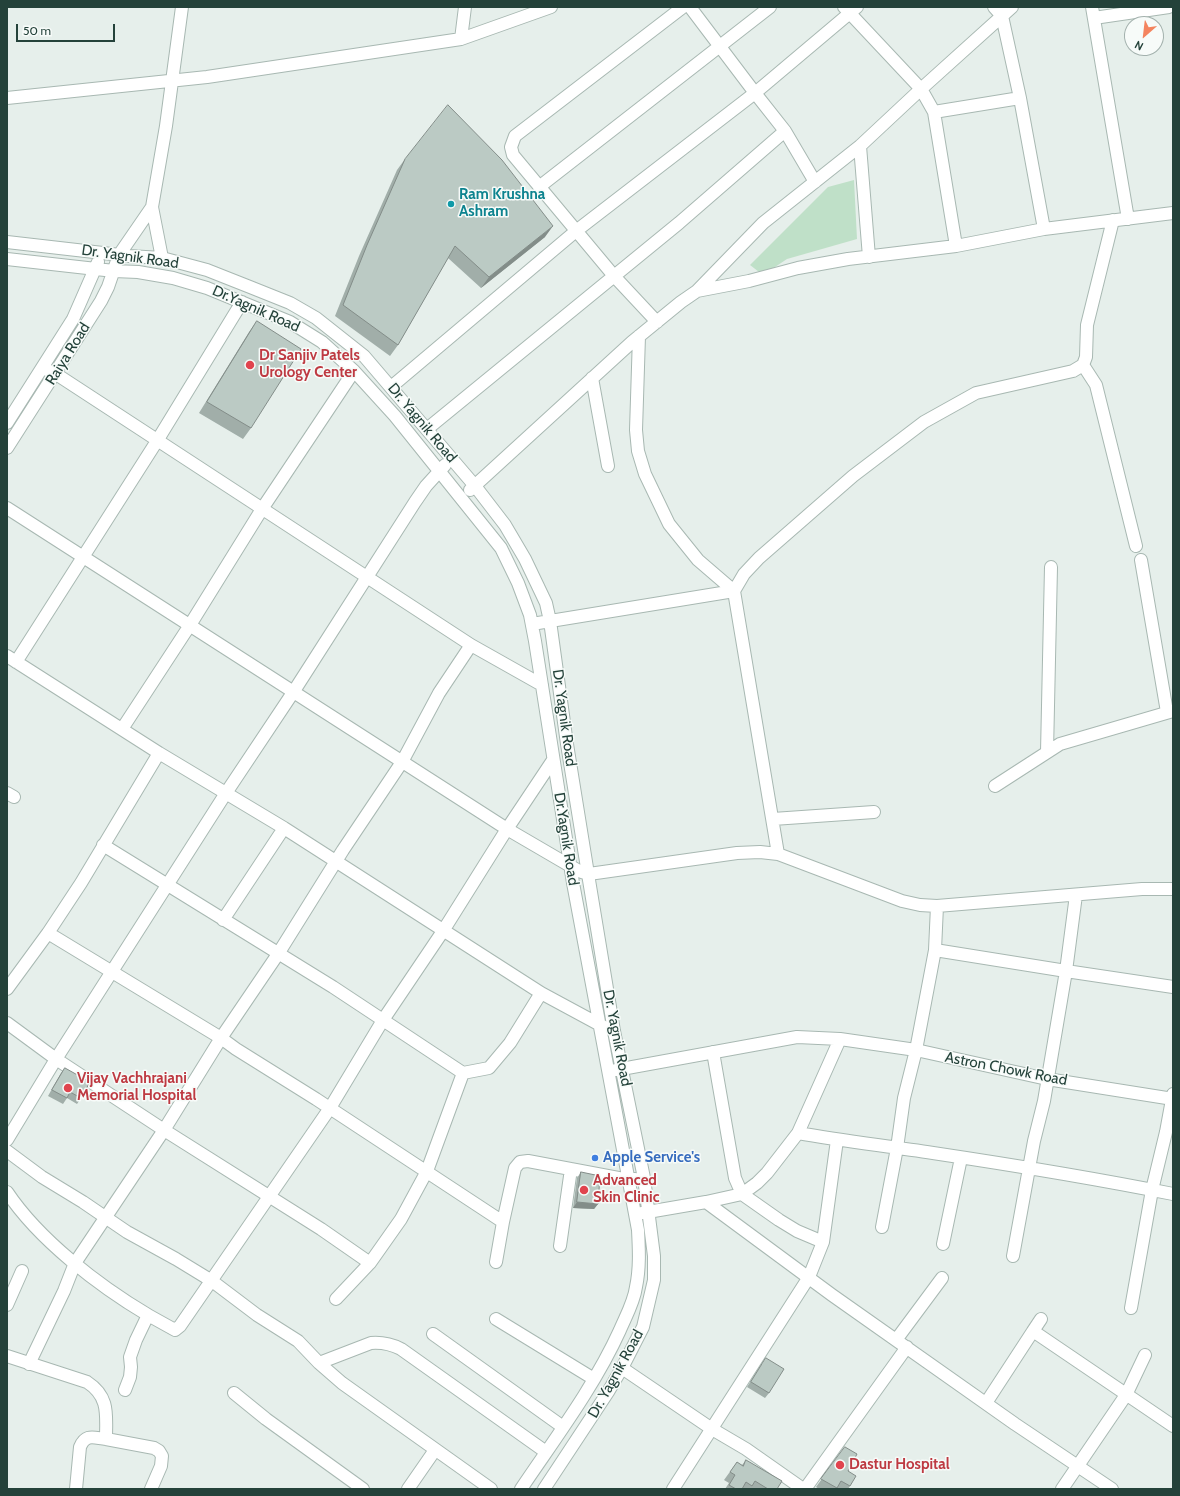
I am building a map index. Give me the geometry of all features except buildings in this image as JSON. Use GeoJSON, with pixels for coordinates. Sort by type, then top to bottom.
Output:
{"type":"FeatureCollection","features":[{"type":"Feature","properties":{"kind":"street"},"geometry":{"type":"LineString","coordinates":[[162,258],[152,207],[161,160],[182,7]]}},
{"type":"Feature","properties":{"kind":"street"},"geometry":{"type":"LineString","coordinates":[[461,39],[465,7]]}},
{"type":"Feature","properties":{"kind":"street"},"geometry":{"type":"LineString","coordinates":[[7,98],[172,82],[461,39],[552,7]]}},
{"type":"Feature","properties":{"kind":"street"},"geometry":{"type":"LineString","coordinates":[[657,322],[614,276],[539,187],[513,155],[511,147],[515,136],[683,7]]}},
{"type":"Feature","properties":{"kind":"street"},"geometry":{"type":"LineString","coordinates":[[690,7],[754,93],[785,131],[815,182]]}},
{"type":"Feature","properties":{"kind":"street"},"geometry":{"type":"LineString","coordinates":[[539,187],[770,7]]}},
{"type":"Feature","properties":{"kind":"street"},"geometry":{"type":"LineString","coordinates":[[462,498],[484,480],[592,378],[639,336],[697,291],[763,223],[860,146],[921,89],[998,12],[1012,7]]}},
{"type":"Feature","properties":{"kind":"street"},"geometry":{"type":"LineString","coordinates":[[1128,218],[1093,12],[1169,7]]}},
{"type":"Feature","properties":{"kind":"street"},"geometry":{"type":"LineString","coordinates":[[391,387],[576,231],[754,93],[850,9],[921,89],[934,112],[956,246]]}},
{"type":"Feature","properties":{"kind":"street"},"geometry":{"type":"LineString","coordinates":[[998,12],[1020,98],[1044,229]]}},
{"type":"Feature","properties":{"kind":"street"},"geometry":{"type":"LineString","coordinates":[[934,112],[1020,98]]}},
{"type":"Feature","properties":{"kind":"street"},"geometry":{"type":"LineString","coordinates":[[427,429],[679,223],[785,131]]}},
{"type":"Feature","properties":{"kind":"street"},"geometry":{"type":"LineString","coordinates":[[860,146],[869,257]]}},
{"type":"Feature","properties":{"kind":"street","name":"Raiya Road"},"geometry":{"type":"LineString","coordinates":[[7,448],[56,374],[101,301],[119,255],[152,207]]}},
{"type":"Feature","properties":{"kind":"street"},"geometry":{"type":"LineString","coordinates":[[697,291],[798,268],[848,259],[956,246],[1044,229],[1173,213]]}},
{"type":"Feature","properties":{"kind":"street"},"geometry":{"type":"LineString","coordinates":[[734,591],[744,574],[759,558],[853,476],[924,422],[976,393],[1073,371],[1082,365],[1086,357],[1087,325],[1113,220]]}},
{"type":"Feature","properties":{"kind":"street","name":"Dr. Yagnik Road"},"geometry":{"type":"LineString","coordinates":[[7,242],[119,255],[162,258],[206,270],[290,303],[316,318],[364,356],[475,486],[505,525],[525,559],[546,603],[550,621],[567,744],[614,1031],[623,1068],[644,1178],[654,1256],[654,1280],[643,1327],[622,1368],[608,1392],[544,1489]]}},
{"type":"Feature","properties":{"kind":"street","name":"Raiya Road"},"geometry":{"type":"LineString","coordinates":[[7,423],[74,319],[102,253]]}},
{"type":"Feature","properties":{"kind":"street","name":"Dr.Yagnik Road"},"geometry":{"type":"LineString","coordinates":[[7,259],[114,271],[138,272],[173,278],[206,288],[290,322],[322,342],[354,371],[395,416],[462,498],[501,548],[518,582],[532,624],[571,867],[638,1230],[640,1255],[636,1288],[631,1305],[616,1339],[594,1379],[521,1489]]}},
{"type":"Feature","properties":{"kind":"street"},"geometry":{"type":"LineString","coordinates":[[242,302],[157,441],[83,557],[11,659],[122,728],[159,753],[284,828],[541,993],[614,1031]]}},
{"type":"Feature","properties":{"kind":"street"},"geometry":{"type":"LineString","coordinates":[[639,336],[636,430],[638,451],[645,474],[669,524],[698,560],[734,591],[778,854]]}},
{"type":"Feature","properties":{"kind":"street"},"geometry":{"type":"LineString","coordinates":[[1082,365],[1096,385],[1136,546]]}},
{"type":"Feature","properties":{"kind":"street"},"geometry":{"type":"LineString","coordinates":[[43,368],[56,374],[471,645],[542,685]]}},
{"type":"Feature","properties":{"kind":"street"},"geometry":{"type":"LineString","coordinates":[[122,728],[190,625],[262,509],[354,371]]}},
{"type":"Feature","properties":{"kind":"street"},"geometry":{"type":"LineString","coordinates":[[592,378],[608,466]]}},
{"type":"Feature","properties":{"kind":"street"},"geometry":{"type":"LineString","coordinates":[[7,1140],[56,1059],[226,793],[294,691],[415,502],[439,470],[452,458]]}},
{"type":"Feature","properties":{"kind":"street"},"geometry":{"type":"LineString","coordinates":[[7,508],[507,829],[571,867],[588,874],[737,853],[760,852],[778,854],[902,901],[920,905],[937,906],[1142,889],[1173,889]]}},
{"type":"Feature","properties":{"kind":"street"},"geometry":{"type":"LineString","coordinates":[[995,786],[1060,744],[1170,711],[1141,560]]}},
{"type":"Feature","properties":{"kind":"street"},"geometry":{"type":"LineString","coordinates":[[1047,752],[1051,567]]}},
{"type":"Feature","properties":{"kind":"street"},"geometry":{"type":"LineString","coordinates":[[532,624],[734,591]]}},
{"type":"Feature","properties":{"kind":"street"},"geometry":{"type":"LineString","coordinates":[[29,1364],[75,1264],[107,1218],[222,1038],[278,954],[336,861],[402,762],[439,693],[471,645]]}},
{"type":"Feature","properties":{"kind":"street"},"geometry":{"type":"LineString","coordinates":[[7,989],[48,933],[81,883],[159,753]]}},
{"type":"Feature","properties":{"kind":"street"},"geometry":{"type":"LineString","coordinates":[[7,1192],[39,1230],[75,1264],[121,1298],[175,1330],[180,1326],[212,1281],[268,1196],[330,1108],[383,1020],[443,931],[507,829],[553,760]]}},
{"type":"Feature","properties":{"kind":"street"},"geometry":{"type":"LineString","coordinates":[[773,819],[874,812]]}},
{"type":"Feature","properties":{"kind":"street"},"geometry":{"type":"LineString","coordinates":[[223,920],[284,828]]}},
{"type":"Feature","properties":{"kind":"street"},"geometry":{"type":"LineString","coordinates":[[103,845],[168,884],[383,1020],[463,1073],[489,1068],[510,1044],[541,993]]}},
{"type":"Feature","properties":{"kind":"street"},"geometry":{"type":"LineString","coordinates":[[1013,1256],[1034,1141],[1044,1101],[1066,971],[1076,895]]}},
{"type":"Feature","properties":{"kind":"street"},"geometry":{"type":"LineString","coordinates":[[882,1227],[897,1148],[904,1098],[916,1050],[935,950],[937,906]]}},
{"type":"Feature","properties":{"kind":"street"},"geometry":{"type":"LineString","coordinates":[[48,933],[222,1038],[236,1049],[330,1108],[503,1222]]}},
{"type":"Feature","properties":{"kind":"street"},"geometry":{"type":"LineString","coordinates":[[935,950],[1173,987]]}},
{"type":"Feature","properties":{"kind":"street"},"geometry":{"type":"LineString","coordinates":[[7,1023],[56,1059],[164,1130],[321,1229],[370,1263]]}},
{"type":"Feature","properties":{"kind":"street","name":"Astron Chowk Road"},"geometry":{"type":"LineString","coordinates":[[608,1071],[797,1037],[840,1039],[916,1050],[1047,1079],[1173,1097]]}},
{"type":"Feature","properties":{"kind":"street"},"geometry":{"type":"LineString","coordinates":[[635,1214],[706,1202],[742,1194],[757,1183],[768,1173],[798,1133],[840,1039]]}},
{"type":"Feature","properties":{"kind":"street"},"geometry":{"type":"LineString","coordinates":[[713,1052],[735,1178],[742,1194],[797,1231],[823,1242]]}},
{"type":"Feature","properties":{"kind":"street"},"geometry":{"type":"LineString","coordinates":[[336,1299],[370,1263],[401,1219],[427,1172],[463,1073]]}},
{"type":"Feature","properties":{"kind":"street"},"geometry":{"type":"LineString","coordinates":[[1131,1308],[1152,1190],[1173,1097]]}},
{"type":"Feature","properties":{"kind":"street"},"geometry":{"type":"LineString","coordinates":[[798,1133],[1030,1168],[1173,1194]]}},
{"type":"Feature","properties":{"kind":"street"},"geometry":{"type":"LineString","coordinates":[[673,1489],[809,1277],[823,1242],[837,1140]]}},
{"type":"Feature","properties":{"kind":"street"},"geometry":{"type":"LineString","coordinates":[[7,1151],[42,1177],[127,1232],[212,1281],[257,1315],[298,1341],[318,1363],[342,1383],[491,1489]]}},
{"type":"Feature","properties":{"kind":"street"},"geometry":{"type":"LineString","coordinates":[[943,1244],[961,1158]]}},
{"type":"Feature","properties":{"kind":"street"},"geometry":{"type":"LineString","coordinates":[[496,1262],[515,1168],[520,1162],[528,1161],[629,1180],[644,1178]]}},
{"type":"Feature","properties":{"kind":"street"},"geometry":{"type":"LineString","coordinates":[[560,1246],[571,1169]]}},
{"type":"Feature","properties":{"kind":"street"},"geometry":{"type":"LineString","coordinates":[[706,1202],[832,1295],[1112,1489]]}},
{"type":"Feature","properties":{"kind":"street"},"geometry":{"type":"LineString","coordinates":[[7,1305],[22,1270]]}},
{"type":"Feature","properties":{"kind":"street"},"geometry":{"type":"LineString","coordinates":[[896,1340],[942,1278]]}},
{"type":"Feature","properties":{"kind":"street"},"geometry":{"type":"LineString","coordinates":[[125,1390],[130,1377],[130,1357],[148,1315]]}},
{"type":"Feature","properties":{"kind":"street"},"geometry":{"type":"LineString","coordinates":[[496,1319],[594,1379]]}},
{"type":"Feature","properties":{"kind":"street"},"geometry":{"type":"LineString","coordinates":[[986,1403],[1041,1319]]}},
{"type":"Feature","properties":{"kind":"street"},"geometry":{"type":"LineString","coordinates":[[1033,1331],[1173,1426]]}},
{"type":"Feature","properties":{"kind":"street"},"geometry":{"type":"LineString","coordinates":[[432,1334],[563,1427]]}},
{"type":"Feature","properties":{"kind":"street"},"geometry":{"type":"LineString","coordinates":[[318,1363],[371,1343],[380,1342],[389,1344],[401,1349],[546,1452]]}},
{"type":"Feature","properties":{"kind":"street"},"geometry":{"type":"LineString","coordinates":[[622,1368],[804,1489],[907,1348]]}},
{"type":"Feature","properties":{"kind":"street"},"geometry":{"type":"LineString","coordinates":[[1062,1489],[1126,1395],[1145,1355]]}},
{"type":"Feature","properties":{"kind":"street"},"geometry":{"type":"LineString","coordinates":[[7,1356],[88,1382],[96,1388],[102,1395],[106,1407],[106,1439]]}},
{"type":"Feature","properties":{"kind":"street"},"geometry":{"type":"LineString","coordinates":[[234,1393],[266,1419],[363,1489]]}},
{"type":"Feature","properties":{"kind":"street"},"geometry":{"type":"LineString","coordinates":[[76,1489],[80,1447],[83,1440],[88,1437],[154,1448],[159,1451],[162,1456],[161,1466],[151,1489]]}},
{"type":"Feature","properties":{"kind":"street"},"geometry":{"type":"LineString","coordinates":[[408,1489],[435,1450]]}},
{"type":"Feature","properties":{"kind":"green space"},"geometry":{"type":"Polygon","coordinates":[[[854,180],[857,239],[787,259],[763,275],[750,265],[828,187],[854,180]]]}},
{"type":"Feature","properties":{"kind":"place","name":"Ram Krushna Ashram"},"geometry":{"type":"Point","coordinates":[451,204]}},
{"type":"Feature","properties":{"kind":"place","name":"Dr Sanjiv Patels Urology Center"},"geometry":{"type":"Point","coordinates":[250,365]}},
{"type":"Feature","properties":{"kind":"place","name":"Vijay Vachhrajani Memorial Hospital"},"geometry":{"type":"Point","coordinates":[68,1088]}},
{"type":"Feature","properties":{"kind":"place","name":"Apple Service's"},"geometry":{"type":"Point","coordinates":[595,1158]}},
{"type":"Feature","properties":{"kind":"place","name":"Advanced Skin Clinic"},"geometry":{"type":"Point","coordinates":[584,1190]}},
{"type":"Feature","properties":{"kind":"place","name":"Dastur Hospital"},"geometry":{"type":"Point","coordinates":[840,1465]}}]}
